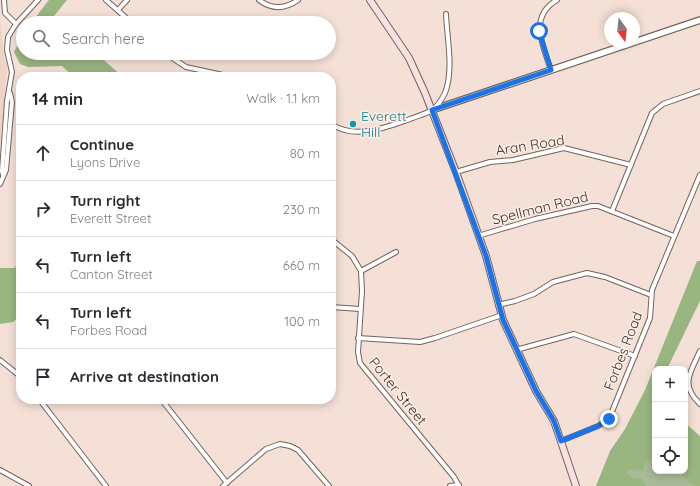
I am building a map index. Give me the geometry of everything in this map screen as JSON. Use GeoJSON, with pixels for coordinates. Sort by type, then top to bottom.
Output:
{"type":"FeatureCollection","features":[{"type":"Feature","properties":{"kind":"main road"},"geometry":{"type":"LineString","coordinates":[[370,0],[408,58],[432,110],[456,172],[489,266],[498,305],[516,350],[536,391],[554,421],[576,486]]}},
{"type":"Feature","properties":{"kind":"street"},"geometry":{"type":"LineString","coordinates":[[0,184],[3,175],[2,171],[7,101],[10,92],[12,72],[7,44],[11,30],[16,24],[5,13],[4,0]]}},
{"type":"Feature","properties":{"kind":"street"},"geometry":{"type":"LineString","coordinates":[[23,16],[38,0]]}},
{"type":"Feature","properties":{"kind":"street"},"geometry":{"type":"LineString","coordinates":[[106,0],[124,16]]}},
{"type":"Feature","properties":{"kind":"street"},"geometry":{"type":"LineString","coordinates":[[118,10],[127,0]]}},
{"type":"Feature","properties":{"kind":"street"},"geometry":{"type":"LineString","coordinates":[[259,0],[270,7],[278,8],[288,6],[298,0]]}},
{"type":"Feature","properties":{"kind":"street"},"geometry":{"type":"LineString","coordinates":[[551,70],[539,26],[540,18],[545,10],[557,0]]}},
{"type":"Feature","properties":{"kind":"street"},"geometry":{"type":"LineString","coordinates":[[432,110],[443,97],[447,85],[448,68],[446,14]]}},
{"type":"Feature","properties":{"kind":"street"},"geometry":{"type":"LineString","coordinates":[[336,126],[353,132],[370,131],[700,20]]}},
{"type":"Feature","properties":{"kind":"street"},"geometry":{"type":"LineString","coordinates":[[173,60],[186,67],[209,72]]}},
{"type":"Feature","properties":{"kind":"street"},"geometry":{"type":"LineString","coordinates":[[612,211],[652,114],[663,104],[700,91]]}},
{"type":"Feature","properties":{"kind":"street","name":"Aran Road"},"geometry":{"type":"LineString","coordinates":[[456,172],[490,162],[512,160],[564,148],[631,165]]}},
{"type":"Feature","properties":{"kind":"street","name":"Forbes Road"},"geometry":{"type":"LineString","coordinates":[[561,441],[598,426],[609,419],[650,318],[651,295],[700,175]]}},
{"type":"Feature","properties":{"kind":"street","name":"Spellman Road"},"geometry":{"type":"LineString","coordinates":[[478,236],[535,219],[592,206],[598,206],[612,211],[674,236]]}},
{"type":"Feature","properties":{"kind":"street"},"geometry":{"type":"LineString","coordinates":[[336,243],[352,256],[361,271],[396,252]]}},
{"type":"Feature","properties":{"kind":"street","name":"Porter Street"},"geometry":{"type":"LineString","coordinates":[[361,271],[362,291],[358,356],[362,366],[459,485]]}},
{"type":"Feature","properties":{"kind":"street"},"geometry":{"type":"LineString","coordinates":[[498,305],[534,294],[553,282],[587,273],[601,275],[651,295]]}},
{"type":"Feature","properties":{"kind":"street"},"geometry":{"type":"LineString","coordinates":[[336,307],[360,309]]}},
{"type":"Feature","properties":{"kind":"street"},"geometry":{"type":"LineString","coordinates":[[358,338],[420,342],[502,315]]}},
{"type":"Feature","properties":{"kind":"street"},"geometry":{"type":"LineString","coordinates":[[516,350],[574,334],[635,356]]}},
{"type":"Feature","properties":{"kind":"street"},"geometry":{"type":"LineString","coordinates":[[700,351],[692,369],[688,387],[689,393],[700,404]]}},
{"type":"Feature","properties":{"kind":"street"},"geometry":{"type":"LineString","coordinates":[[0,360],[16,373]]}},
{"type":"Feature","properties":{"kind":"street"},"geometry":{"type":"LineString","coordinates":[[43,404],[106,486]]}},
{"type":"Feature","properties":{"kind":"street"},"geometry":{"type":"LineString","coordinates":[[166,404],[225,484],[266,449],[280,444],[298,450],[329,486]]}},
{"type":"Feature","properties":{"kind":"street"},"geometry":{"type":"LineString","coordinates":[[0,470],[28,486]]}},
{"type":"Feature","properties":{"kind":"street"},"geometry":{"type":"LineString","coordinates":[[450,486],[459,485]]}},
{"type":"Feature","properties":{"kind":"shaded area"},"geometry":{"type":"Polygon","coordinates":[[[0,17],[3,51],[7,66],[0,150],[0,17]]]}},
{"type":"Feature","properties":{"kind":"green space"},"geometry":{"type":"Polygon","coordinates":[[[49,0],[67,0],[54,16],[36,16],[49,0]]]}},
{"type":"Feature","properties":{"kind":"green space"},"geometry":{"type":"Polygon","coordinates":[[[18,60],[104,60],[117,72],[69,72],[62,66],[28,67],[20,64],[18,60]]]}},
{"type":"Feature","properties":{"kind":"green space"},"geometry":{"type":"Polygon","coordinates":[[[697,261],[700,261],[700,301],[668,366],[655,366],[697,261]]]}},
{"type":"Feature","properties":{"kind":"green space"},"geometry":{"type":"Polygon","coordinates":[[[16,266],[16,319],[13,322],[0,324],[0,268],[15,268],[16,266]]]}},
{"type":"Feature","properties":{"kind":"green space"},"geometry":{"type":"Polygon","coordinates":[[[652,373],[652,461],[645,460],[643,471],[632,469],[626,472],[633,479],[642,478],[646,486],[596,486],[610,451],[625,429],[652,373]]]}},
{"type":"Feature","properties":{"kind":"green space"},"geometry":{"type":"Polygon","coordinates":[[[652,410],[652,474],[688,474],[700,486],[602,486],[652,410]]]}},
{"type":"Feature","properties":{"kind":"green space"},"geometry":{"type":"Polygon","coordinates":[[[688,426],[700,436],[700,486],[693,485],[681,474],[688,474],[688,426]]]}},
{"type":"Feature","properties":{"kind":"place","name":"Everett Hill"},"geometry":{"type":"Point","coordinates":[353,124]}},
{"type":"Feature","properties":{"kind":"route"},"geometry":{"type":"LineString","coordinates":[[539,31],[551,70],[432,110],[486,256],[495,295],[503,320],[536,391],[554,421],[561,441],[598,426],[609,419]]}}]}
